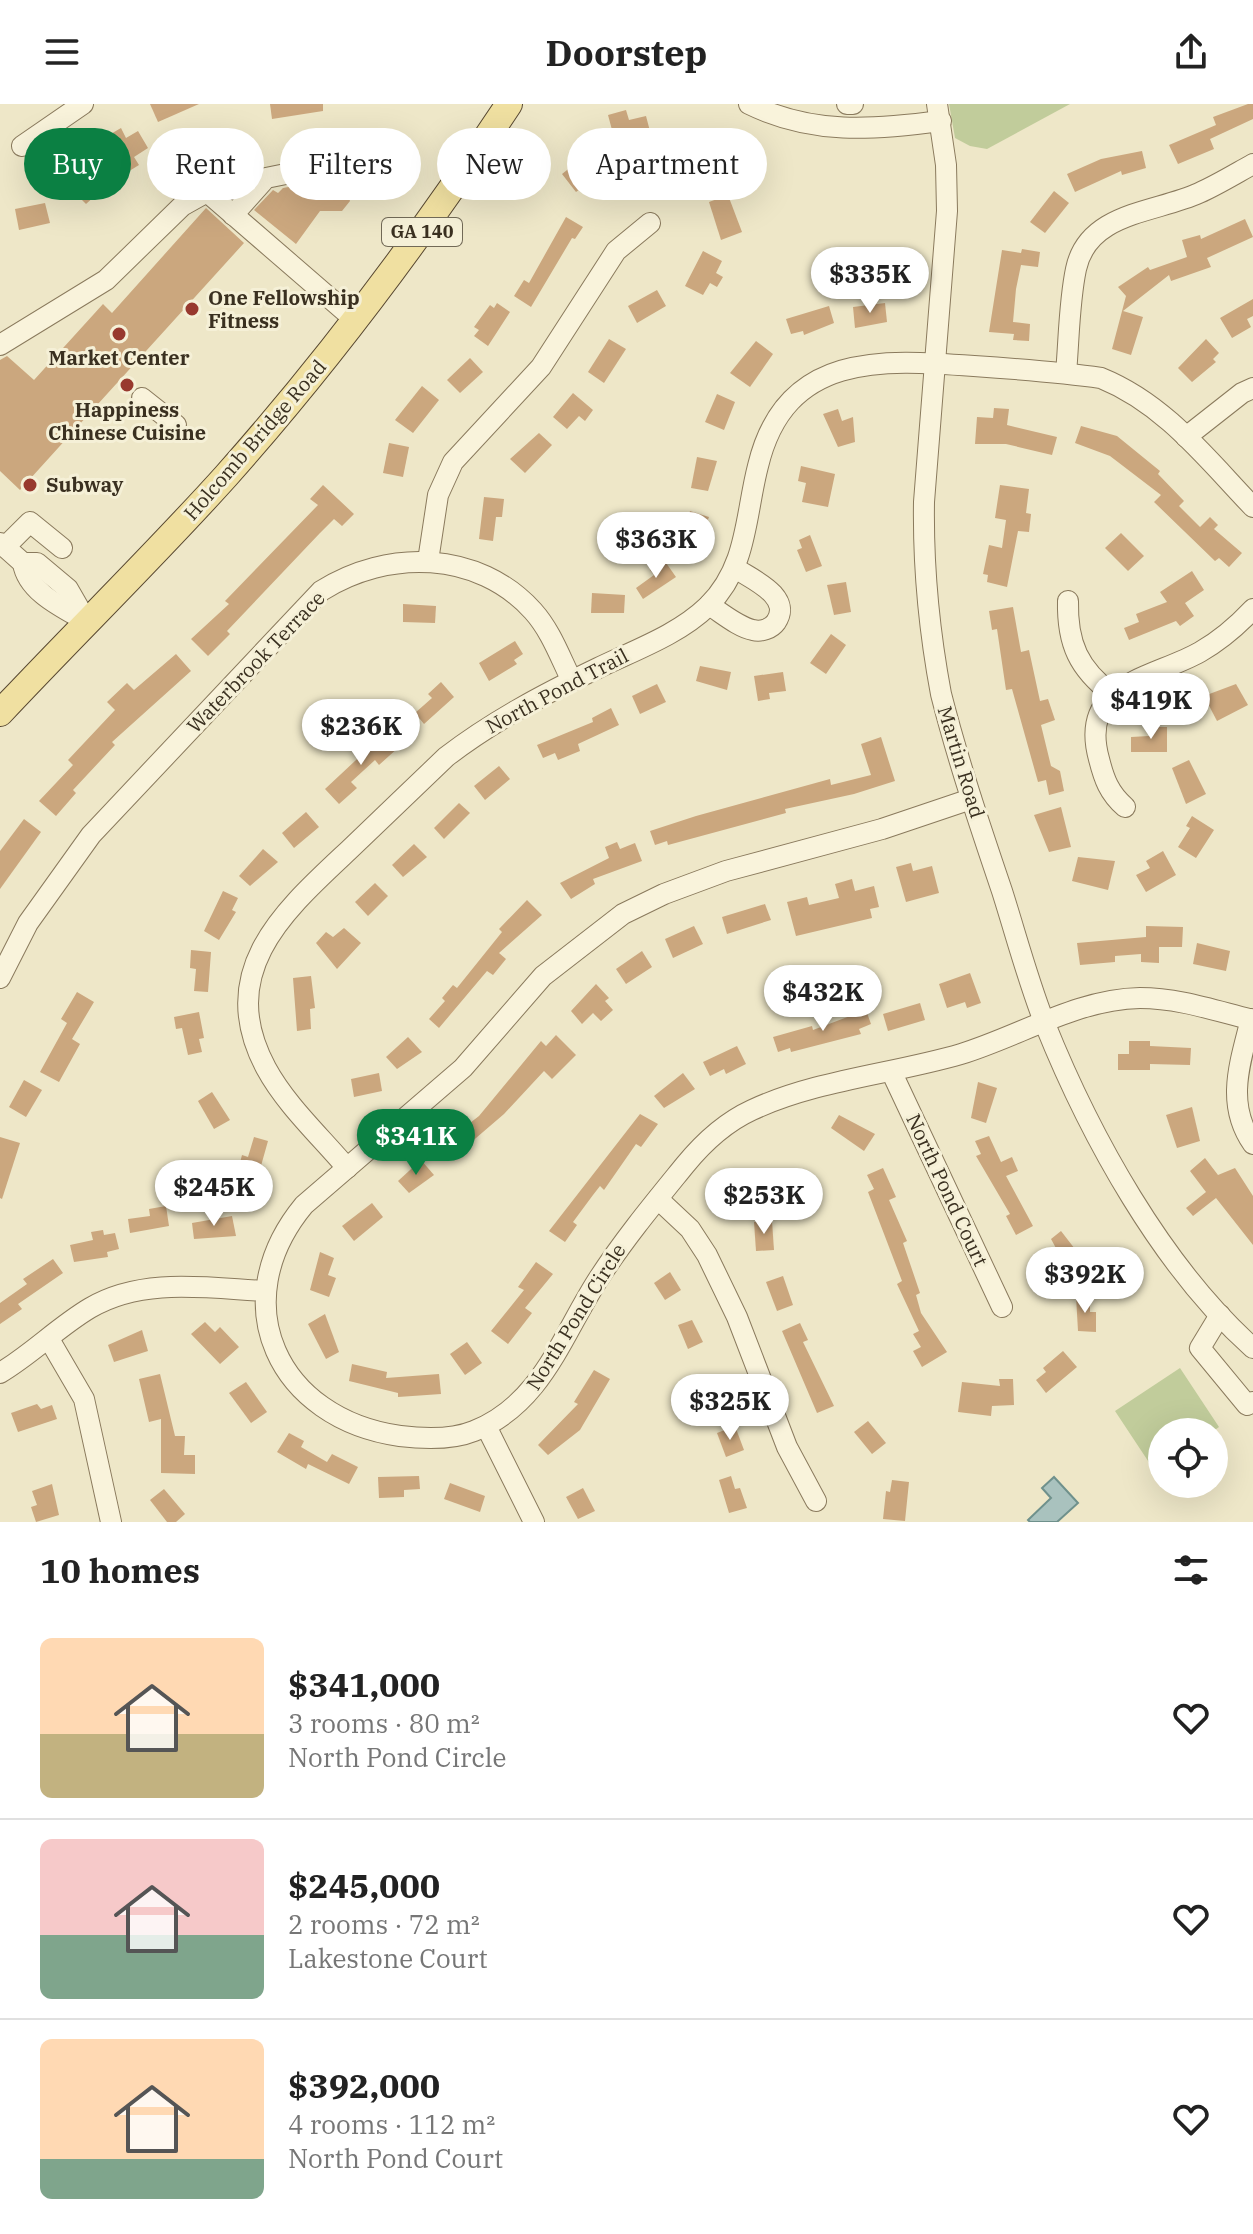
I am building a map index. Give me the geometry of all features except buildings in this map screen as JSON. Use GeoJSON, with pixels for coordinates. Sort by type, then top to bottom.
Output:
{"type":"FeatureCollection","features":[{"type":"Feature","properties":{"kind":"main road","name":"Holcomb Bridge Road"},"geometry":{"type":"LineString","coordinates":[[0,713],[235,466],[355,320],[422,232],[509,104]]}},
{"type":"Feature","properties":{"kind":"street"},"geometry":{"type":"LineString","coordinates":[[22,146],[83,104]]}},
{"type":"Feature","properties":{"kind":"street"},"geometry":{"type":"LineString","coordinates":[[749,104],[788,120],[844,129],[877,129],[939,112]]}},
{"type":"Feature","properties":{"kind":"street","name":"Martin Road"},"geometry":{"type":"LineString","coordinates":[[939,112],[947,211],[924,502],[926,594],[941,694],[971,799],[1044,1022],[1076,1095],[1112,1162],[1172,1256],[1220,1315],[1253,1348]]}},
{"type":"Feature","properties":{"kind":"street"},"geometry":{"type":"LineString","coordinates":[[1066,373],[1076,269],[1084,249],[1097,232],[1119,218],[1198,193],[1253,164]]}},
{"type":"Feature","properties":{"kind":"street"},"geometry":{"type":"LineString","coordinates":[[233,215],[266,178],[280,175]]}},
{"type":"Feature","properties":{"kind":"street"},"geometry":{"type":"LineString","coordinates":[[0,345],[106,280],[182,206],[207,192],[355,320]]}},
{"type":"Feature","properties":{"kind":"street"},"geometry":{"type":"LineString","coordinates":[[428,561],[438,495],[453,462],[541,367],[616,251],[650,223]]}},
{"type":"Feature","properties":{"kind":"street","name":"North Pond Trail"},"geometry":{"type":"LineString","coordinates":[[347,1168],[277,1085],[258,1051],[250,999],[254,969],[263,943],[289,906],[446,757],[503,717],[674,631],[709,605],[735,568],[747,534],[760,455],[771,429],[789,404],[818,381],[849,366],[887,360],[1101,378],[1132,391],[1159,409],[1253,507]]}},
{"type":"Feature","properties":{"kind":"street"},"geometry":{"type":"LineString","coordinates":[[1186,437],[1253,388]]}},
{"type":"Feature","properties":{"kind":"street"},"geometry":{"type":"LineString","coordinates":[[142,398],[176,425]]}},
{"type":"Feature","properties":{"kind":"street"},"geometry":{"type":"LineString","coordinates":[[62,548],[30,522],[3,545],[23,563],[37,563],[68,589],[87,622]]}},
{"type":"Feature","properties":{"kind":"street","name":"Waterbrook Terrace"},"geometry":{"type":"LineString","coordinates":[[0,978],[28,923],[91,835],[321,591],[369,567],[428,561],[480,574],[518,597],[547,629],[572,681]]}},
{"type":"Feature","properties":{"kind":"street"},"geometry":{"type":"LineString","coordinates":[[709,605],[751,630],[764,631],[775,623],[780,609],[777,598],[735,568]]}},
{"type":"Feature","properties":{"kind":"street"},"geometry":{"type":"LineString","coordinates":[[1068,601],[1067,629],[1075,655],[1090,678],[1112,694]]}},
{"type":"Feature","properties":{"kind":"street"},"geometry":{"type":"LineString","coordinates":[[1125,807],[1106,786],[1095,745],[1098,718],[1112,694],[1129,682],[1198,653],[1229,634],[1253,609]]}},
{"type":"Feature","properties":{"kind":"street","name":"North Pond Circle"},"geometry":{"type":"LineString","coordinates":[[971,799],[882,829],[726,871],[664,894],[623,914],[543,976],[463,1068],[304,1205],[287,1226],[272,1257],[265,1291],[267,1327],[280,1362],[300,1390],[328,1413],[360,1427],[412,1438],[452,1437],[486,1426],[508,1413],[538,1384],[597,1281],[658,1199],[702,1147],[749,1111],[783,1097],[892,1073],[964,1053],[1095,1004],[1139,998],[1180,1001],[1252,1019]]}},
{"type":"Feature","properties":{"kind":"street"},"geometry":{"type":"LineString","coordinates":[[1252,1019],[1235,1086],[1236,1109],[1253,1144]]}},
{"type":"Feature","properties":{"kind":"street","name":"North Pond Court"},"geometry":{"type":"LineString","coordinates":[[892,1073],[1002,1307]]}},
{"type":"Feature","properties":{"kind":"street"},"geometry":{"type":"LineString","coordinates":[[658,1199],[690,1229],[707,1255],[737,1317],[787,1447],[816,1501]]}},
{"type":"Feature","properties":{"kind":"street"},"geometry":{"type":"LineString","coordinates":[[0,1373],[92,1306],[135,1290],[172,1286],[265,1291]]}},
{"type":"Feature","properties":{"kind":"street"},"geometry":{"type":"LineString","coordinates":[[1220,1315],[1200,1348],[1247,1405],[1253,1402]]}},
{"type":"Feature","properties":{"kind":"street"},"geometry":{"type":"LineString","coordinates":[[49,1339],[84,1399],[111,1522]]}},
{"type":"Feature","properties":{"kind":"street"},"geometry":{"type":"LineString","coordinates":[[486,1426],[534,1522]]}},
{"type":"Feature","properties":{"kind":"green space"},"geometry":{"type":"Polygon","coordinates":[[[949,104],[1070,104],[987,149],[970,146],[955,138],[949,104]]]}},
{"type":"Feature","properties":{"kind":"green space"},"geometry":{"type":"Polygon","coordinates":[[[1180,1368],[1213,1418],[1148,1418],[1148,1461],[1115,1411],[1180,1368]]]}},
{"type":"Feature","properties":{"kind":"water"},"geometry":{"type":"Polygon","coordinates":[[[1054,1477],[1078,1503],[1057,1522],[1030,1522],[1028,1520],[1051,1498],[1042,1488],[1054,1477]]]}},
{"type":"Feature","properties":{"kind":"place","name":"One Fellowship Fitness"},"geometry":{"type":"Point","coordinates":[192,309]}},
{"type":"Feature","properties":{"kind":"place","name":"Market Center"},"geometry":{"type":"Point","coordinates":[119,334]}},
{"type":"Feature","properties":{"kind":"place","name":"Happiness Chinese Cuisine"},"geometry":{"type":"Point","coordinates":[127,385]}},
{"type":"Feature","properties":{"kind":"place","name":"Subway"},"geometry":{"type":"Point","coordinates":[30,485]}}]}
